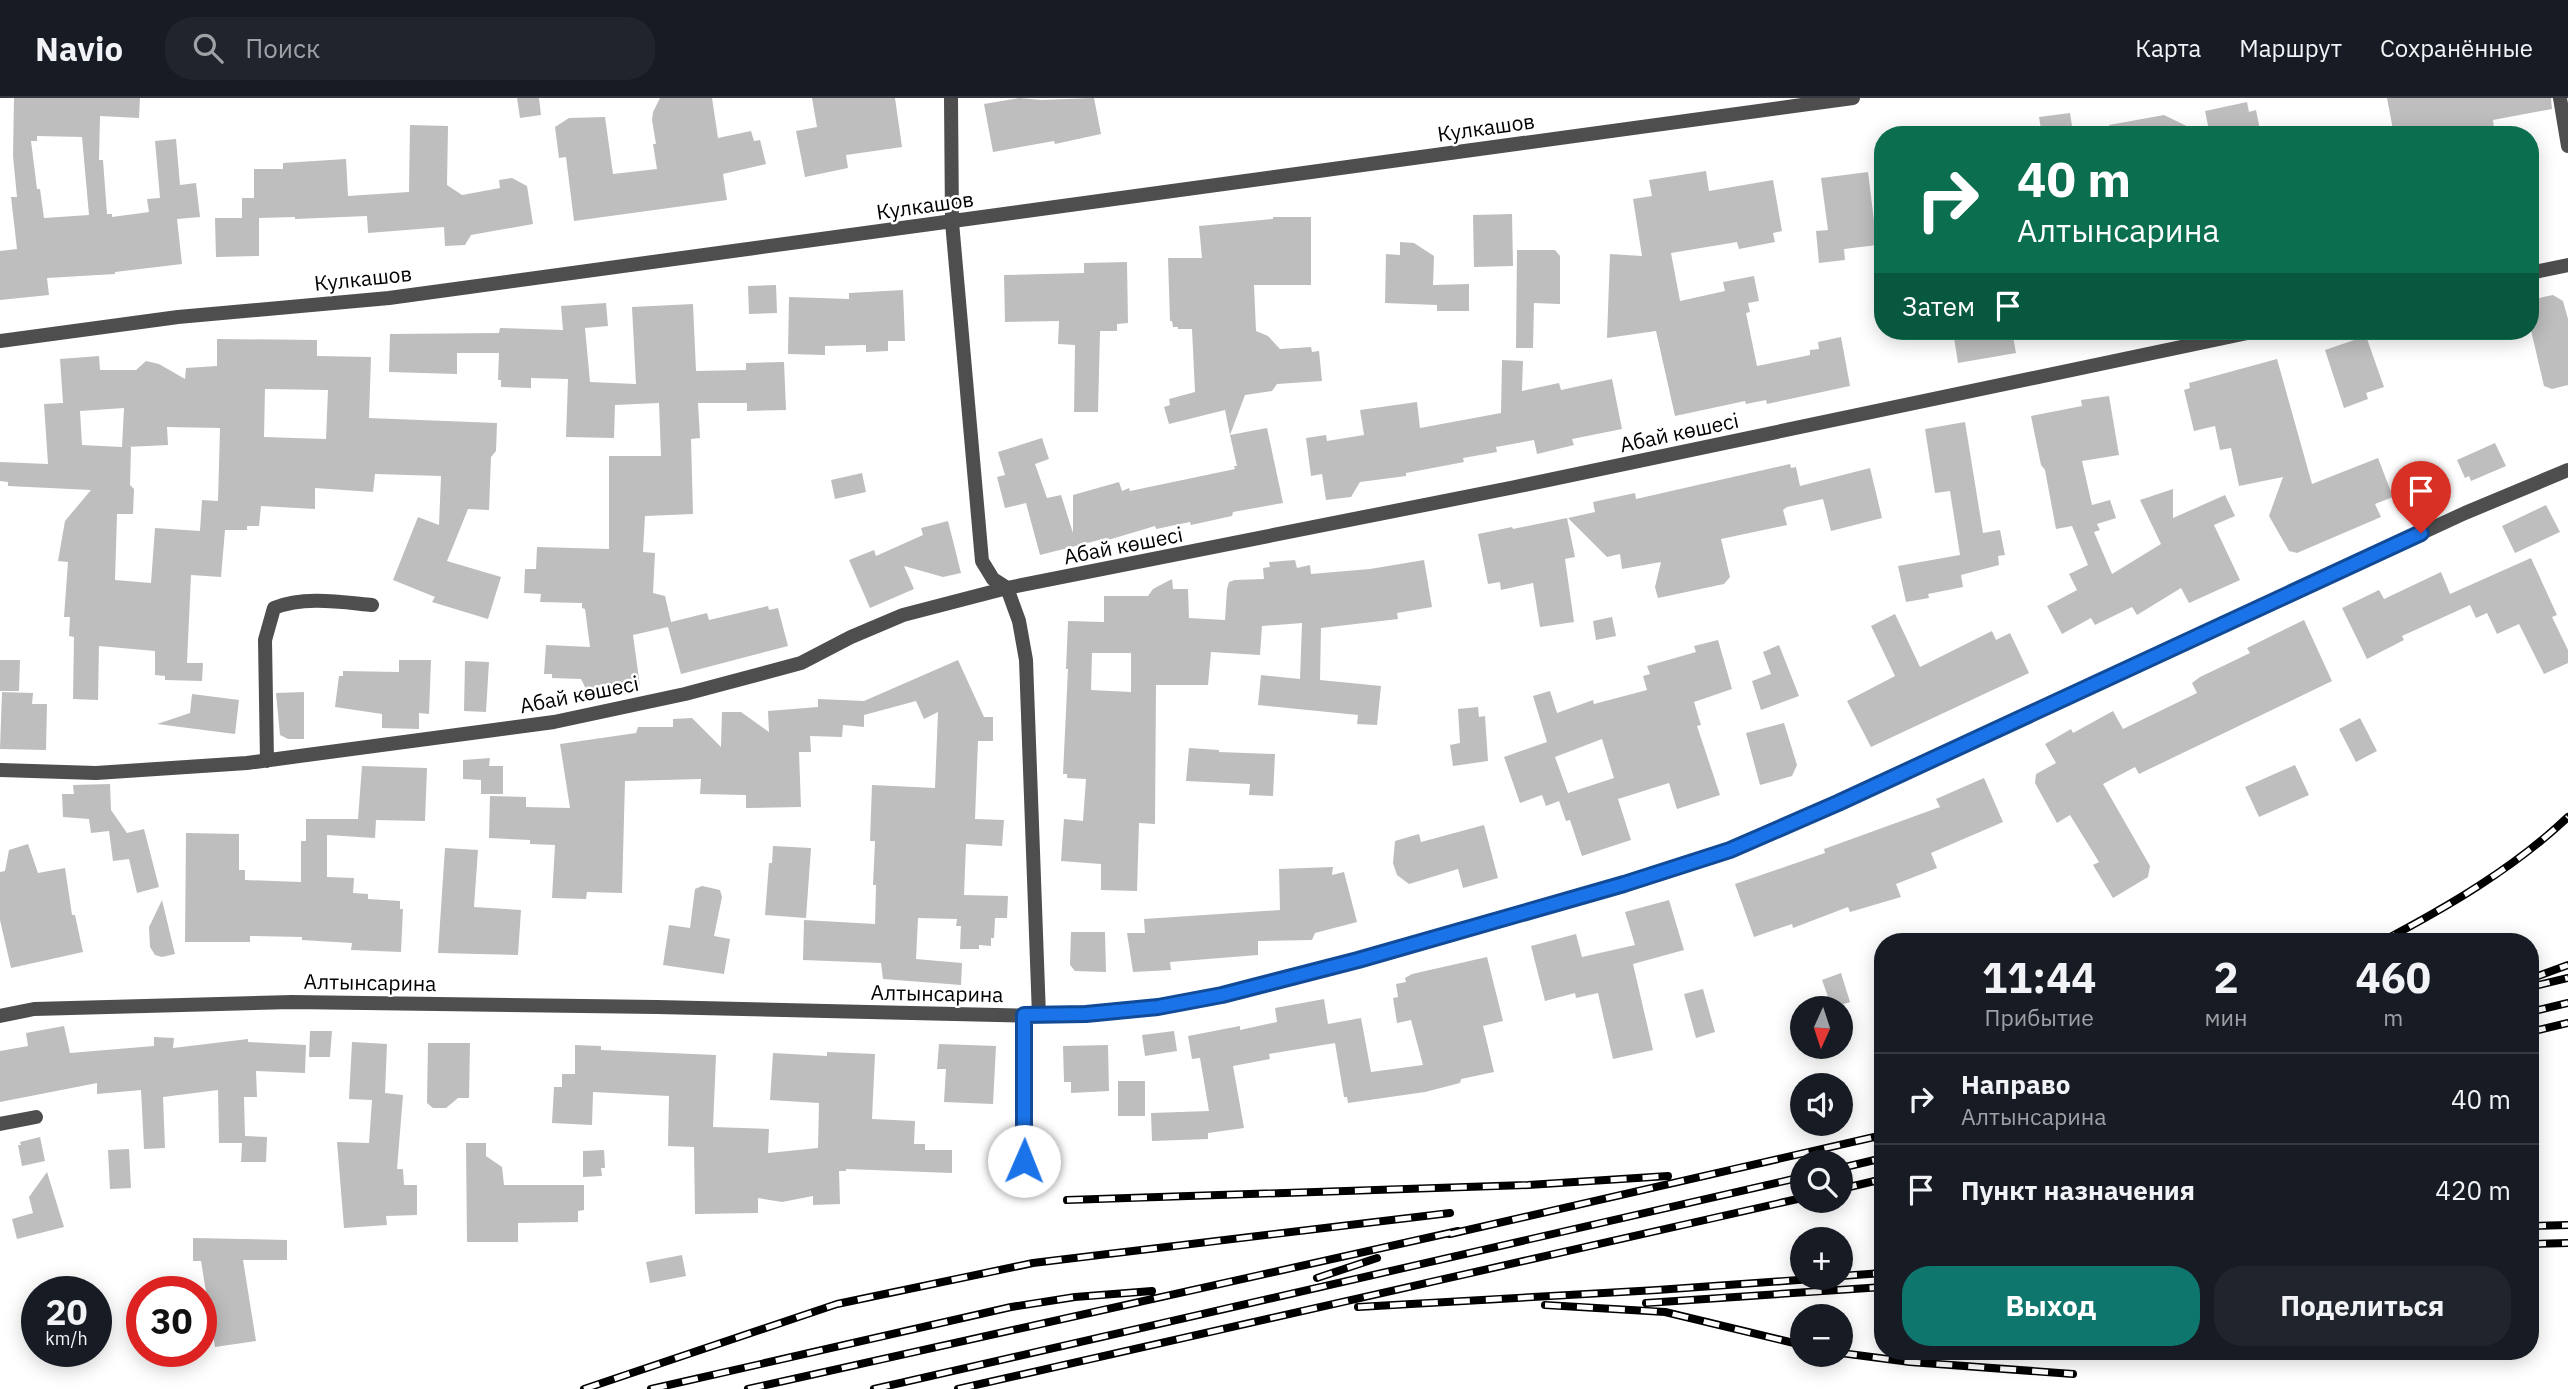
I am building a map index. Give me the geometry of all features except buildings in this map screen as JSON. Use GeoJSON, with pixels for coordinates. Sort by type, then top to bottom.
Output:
{"type":"FeatureCollection","features":[{"type":"Feature","properties":{"kind":"street"},"geometry":{"type":"LineString","coordinates":[[951,98],[952,222],[982,561],[993,579],[1007,588],[1019,621],[1026,660],[1039,1016]]}},
{"type":"Feature","properties":{"kind":"street","name":"Кулкашов"},"geometry":{"type":"LineString","coordinates":[[0,341],[178,317],[389,298],[1853,98]]}},
{"type":"Feature","properties":{"kind":"street"},"geometry":{"type":"LineString","coordinates":[[2560,98],[2568,146]]}},
{"type":"Feature","properties":{"kind":"street"},"geometry":{"type":"LineString","coordinates":[[2539,271],[2568,265]]}},
{"type":"Feature","properties":{"kind":"street","name":"Абай көшесі"},"geometry":{"type":"LineString","coordinates":[[0,770],[96,773],[267,761],[554,722],[685,694],[801,663],[851,637],[903,615],[1007,588],[1515,487],[2214,340]]}},
{"type":"Feature","properties":{"kind":"street","name":"Алтынсарина"},"geometry":{"type":"LineString","coordinates":[[0,1016],[34,1009],[280,1002],[1039,1016],[1158,1007],[1222,995],[1358,960],[1624,884],[1730,850],[1838,803],[2465,513],[2568,470]]}},
{"type":"Feature","properties":{"kind":"street"},"geometry":{"type":"LineString","coordinates":[[267,761],[265,640],[274,608],[285,604],[313,602],[372,605]]}},
{"type":"Feature","properties":{"kind":"street"},"geometry":{"type":"LineString","coordinates":[[1024,1015],[1024,1161]]}},
{"type":"Feature","properties":{"kind":"street"},"geometry":{"type":"LineString","coordinates":[[0,1124],[36,1117]]}},
{"type":"Feature","properties":{"kind":"railway"},"geometry":{"type":"LineString","coordinates":[[2397,933],[2479,886],[2525,854],[2568,817]]}},
{"type":"Feature","properties":{"kind":"railway"},"geometry":{"type":"LineString","coordinates":[[2539,976],[2568,965]]}},
{"type":"Feature","properties":{"kind":"railway"},"geometry":{"type":"LineString","coordinates":[[2539,985],[2568,978]]}},
{"type":"Feature","properties":{"kind":"railway"},"geometry":{"type":"LineString","coordinates":[[2539,1010],[2568,1003]]}},
{"type":"Feature","properties":{"kind":"railway"},"geometry":{"type":"LineString","coordinates":[[2539,1030],[2568,1023]]}},
{"type":"Feature","properties":{"kind":"railway"},"geometry":{"type":"LineString","coordinates":[[1450,1234],[1874,1137]]}},
{"type":"Feature","properties":{"kind":"railway"},"geometry":{"type":"LineString","coordinates":[[1853,1165],[1874,1160]]}},
{"type":"Feature","properties":{"kind":"railway"},"geometry":{"type":"LineString","coordinates":[[1067,1200],[1528,1185],[1668,1176]]}},
{"type":"Feature","properties":{"kind":"railway"},"geometry":{"type":"LineString","coordinates":[[874,1389],[1790,1180]]}},
{"type":"Feature","properties":{"kind":"railway"},"geometry":{"type":"LineString","coordinates":[[1853,1186],[1874,1181]]}},
{"type":"Feature","properties":{"kind":"railway"},"geometry":{"type":"LineString","coordinates":[[958,1389],[1790,1201]]}},
{"type":"Feature","properties":{"kind":"railway"},"geometry":{"type":"LineString","coordinates":[[584,1389],[837,1304],[1033,1263],[1450,1213]]}},
{"type":"Feature","properties":{"kind":"railway"},"geometry":{"type":"LineString","coordinates":[[2539,1226],[2568,1225]]}},
{"type":"Feature","properties":{"kind":"railway"},"geometry":{"type":"LineString","coordinates":[[748,1389],[1458,1231]]}},
{"type":"Feature","properties":{"kind":"railway"},"geometry":{"type":"LineString","coordinates":[[2539,1244],[2568,1243]]}},
{"type":"Feature","properties":{"kind":"railway"},"geometry":{"type":"LineString","coordinates":[[1317,1278],[1377,1258]]}},
{"type":"Feature","properties":{"kind":"railway"},"geometry":{"type":"LineString","coordinates":[[1853,1275],[1874,1274]]}},
{"type":"Feature","properties":{"kind":"railway"},"geometry":{"type":"LineString","coordinates":[[1358,1307],[1790,1281]]}},
{"type":"Feature","properties":{"kind":"railway"},"geometry":{"type":"LineString","coordinates":[[1646,1303],[1874,1288]]}},
{"type":"Feature","properties":{"kind":"railway"},"geometry":{"type":"LineString","coordinates":[[651,1389],[1011,1307],[1075,1297],[1152,1291]]}},
{"type":"Feature","properties":{"kind":"railway"},"geometry":{"type":"LineString","coordinates":[[1545,1305],[1665,1312],[1790,1342]]}},
{"type":"Feature","properties":{"kind":"railway"},"geometry":{"type":"LineString","coordinates":[[1853,1355],[1874,1357]]}},
{"type":"Feature","properties":{"kind":"railway"},"geometry":{"type":"LineString","coordinates":[[1895,1360],[2073,1374]]}},
{"type":"Feature","properties":{"kind":"route"},"geometry":{"type":"LineString","coordinates":[[1024,1161],[1024,1015],[1086,1014],[1158,1007],[1222,995],[1358,960],[1624,884],[1730,850],[1838,803],[2421,533]]}}]}
